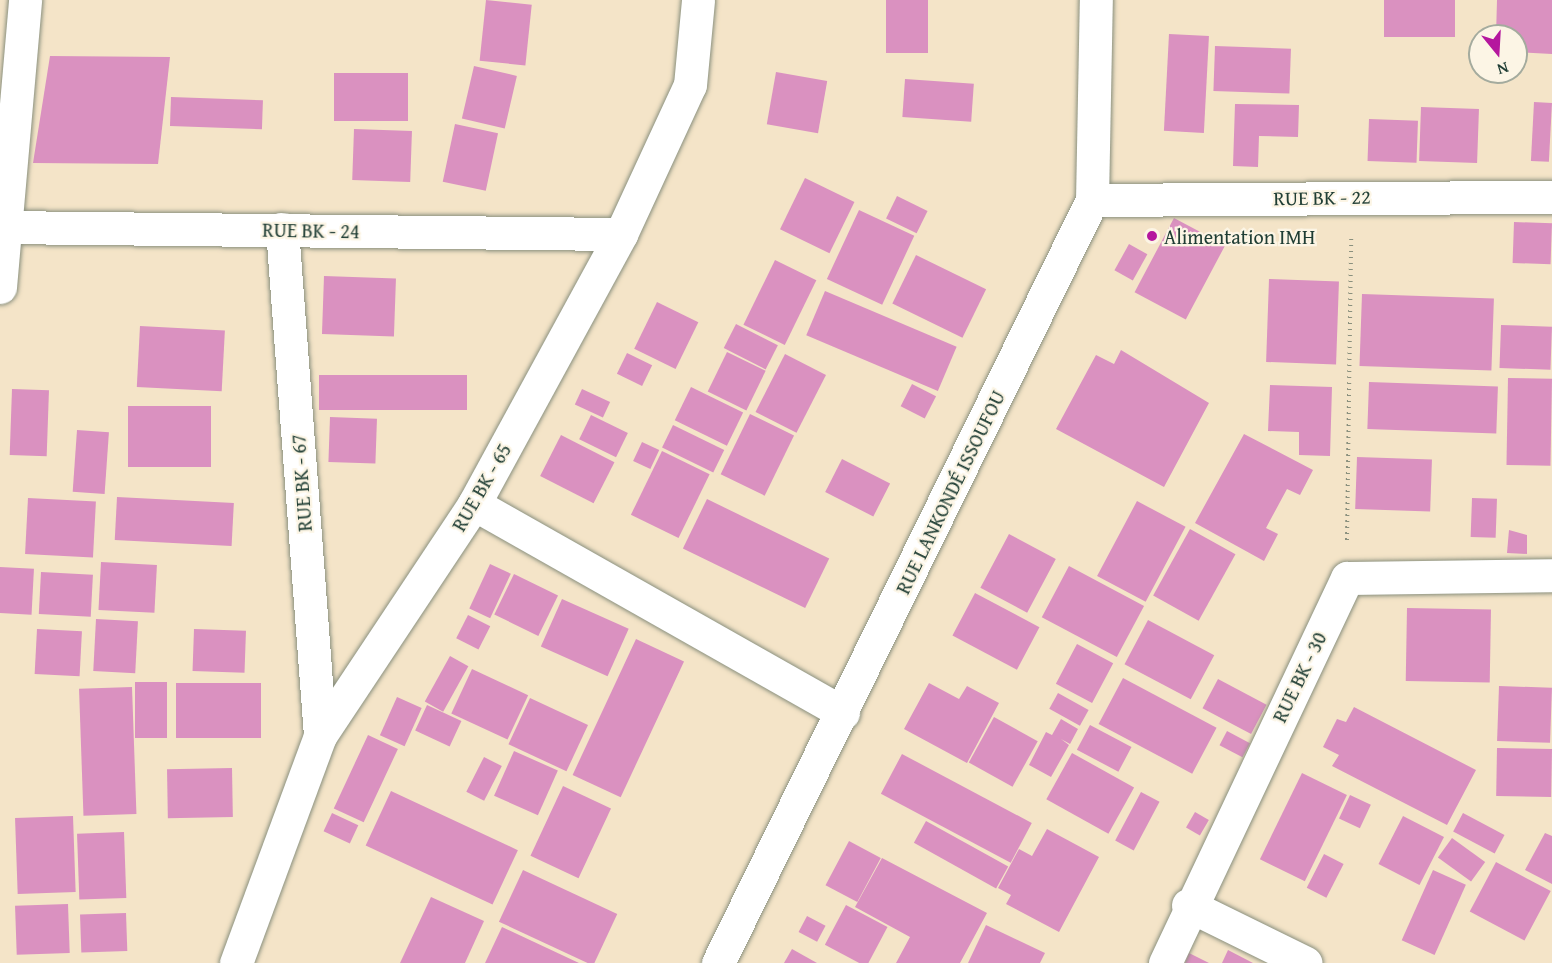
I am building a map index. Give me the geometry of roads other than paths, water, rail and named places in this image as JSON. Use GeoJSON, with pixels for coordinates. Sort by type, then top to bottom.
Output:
{"type":"FeatureCollection","features":[{"type":"Feature","properties":{"kind":"street","name":"RUE BK - 65"},"geometry":{"type":"LineString","coordinates":[[236,963],[320,736],[474,504],[621,234],[690,85],[698,0]]}},
{"type":"Feature","properties":{"kind":"street","name":"RUE LANKONDÉ ISSOUFOU"},"geometry":{"type":"LineString","coordinates":[[718,963],[843,713],[1092,200],[1096,0]]}},
{"type":"Feature","properties":{"kind":"street"},"geometry":{"type":"LineString","coordinates":[[0,36],[24,4]]}},
{"type":"Feature","properties":{"kind":"street"},"geometry":{"type":"LineString","coordinates":[[0,287],[3,227],[24,4]]}},
{"type":"Feature","properties":{"kind":"street","name":"RUE BK - 22"},"geometry":{"type":"LineString","coordinates":[[1092,200],[1552,196]]}},
{"type":"Feature","properties":{"kind":"street","name":"RUE BK - 24"},"geometry":{"type":"LineString","coordinates":[[3,227],[621,234]]}},
{"type":"Feature","properties":{"kind":"street","name":"RUE BK - 67"},"geometry":{"type":"LineString","coordinates":[[282,229],[320,736]]}},
{"type":"Feature","properties":{"kind":"street"},"geometry":{"type":"LineString","coordinates":[[474,504],[843,713]]}},
{"type":"Feature","properties":{"kind":"street","name":"RUE BK - 30"},"geometry":{"type":"LineString","coordinates":[[1165,963],[1188,905],[1346,580],[1552,575]]}},
{"type":"Feature","properties":{"kind":"street"},"geometry":{"type":"LineString","coordinates":[[1188,905],[1306,963]]}},
{"type":"Feature","properties":{"kind":"place","name":"Alimentation IMH"},"geometry":{"type":"Point","coordinates":[1152,236]}}]}
